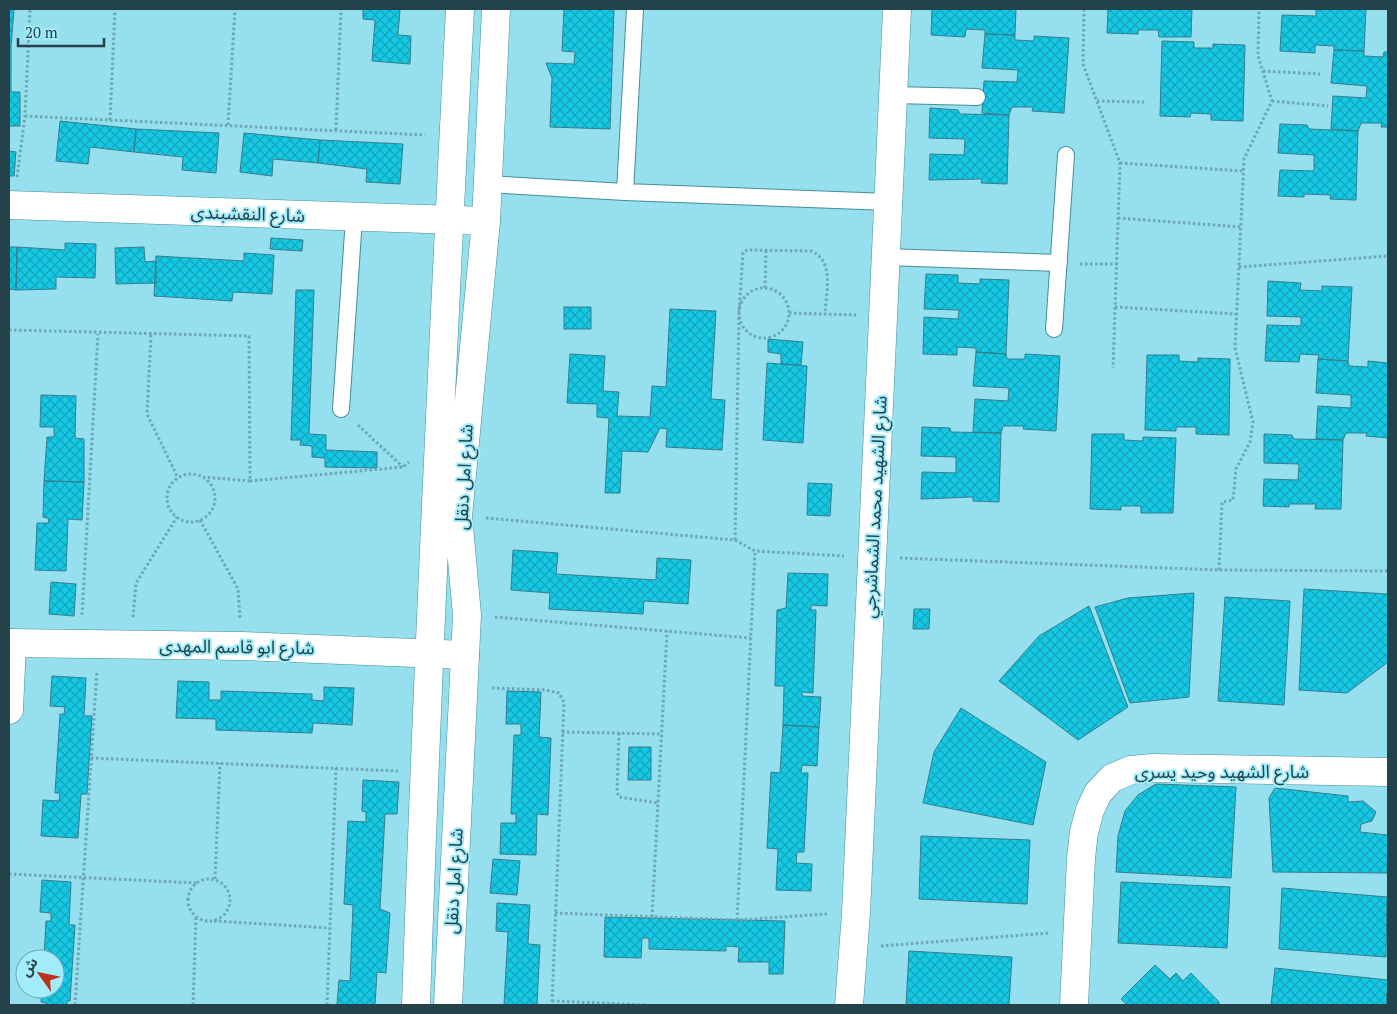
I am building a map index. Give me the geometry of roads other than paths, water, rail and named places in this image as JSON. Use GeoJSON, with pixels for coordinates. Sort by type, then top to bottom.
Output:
{"type":"FeatureCollection","features":[{"type":"Feature","properties":{"kind":"street","name":"شارع امل دنقل"},"geometry":{"type":"LineString","coordinates":[[416,1005],[423,773],[447,221],[460,9]]}},
{"type":"Feature","properties":{"kind":"street","name":"شارع امل دنقل"},"geometry":{"type":"LineString","coordinates":[[448,1005],[467,615],[458,516],[486,221],[496,9]]}},
{"type":"Feature","properties":{"kind":"street","name":"شارع الشهيد محمد الشماشرجي"},"geometry":{"type":"LineString","coordinates":[[849,1005],[855,949],[897,9]]}},
{"type":"Feature","properties":{"kind":"street","name":"شارع النقشبندى"},"geometry":{"type":"LineString","coordinates":[[11,205],[486,221]]}},
{"type":"Feature","properties":{"kind":"street","name":"شارع ابو قاسم المهدى"},"geometry":{"type":"LineString","coordinates":[[10,643],[90,646],[242,646],[465,654]]}},
{"type":"Feature","properties":{"kind":"street"},"geometry":{"type":"LineString","coordinates":[[9,710],[10,643]]}},
{"type":"Feature","properties":{"kind":"street","name":"شارع الشهيد وحيد يسرى"},"geometry":{"type":"LineString","coordinates":[[1074,1005],[1084,832],[1098,793],[1112,778],[1131,770],[1153,768],[1388,772]]}},
{"type":"Feature","properties":{"kind":"lane"},"geometry":{"type":"LineString","coordinates":[[625,192],[636,9]]}},
{"type":"Feature","properties":{"kind":"lane"},"geometry":{"type":"LineString","coordinates":[[893,95],[977,98]]}},
{"type":"Feature","properties":{"kind":"lane"},"geometry":{"type":"LineString","coordinates":[[1054,329],[1066,155]]}},
{"type":"Feature","properties":{"kind":"lane"},"geometry":{"type":"LineString","coordinates":[[488,184],[625,192],[889,202]]}},
{"type":"Feature","properties":{"kind":"lane"},"geometry":{"type":"LineString","coordinates":[[341,409],[354,218]]}},
{"type":"Feature","properties":{"kind":"lane"},"geometry":{"type":"LineString","coordinates":[[886,257],[1059,263]]}}]}
